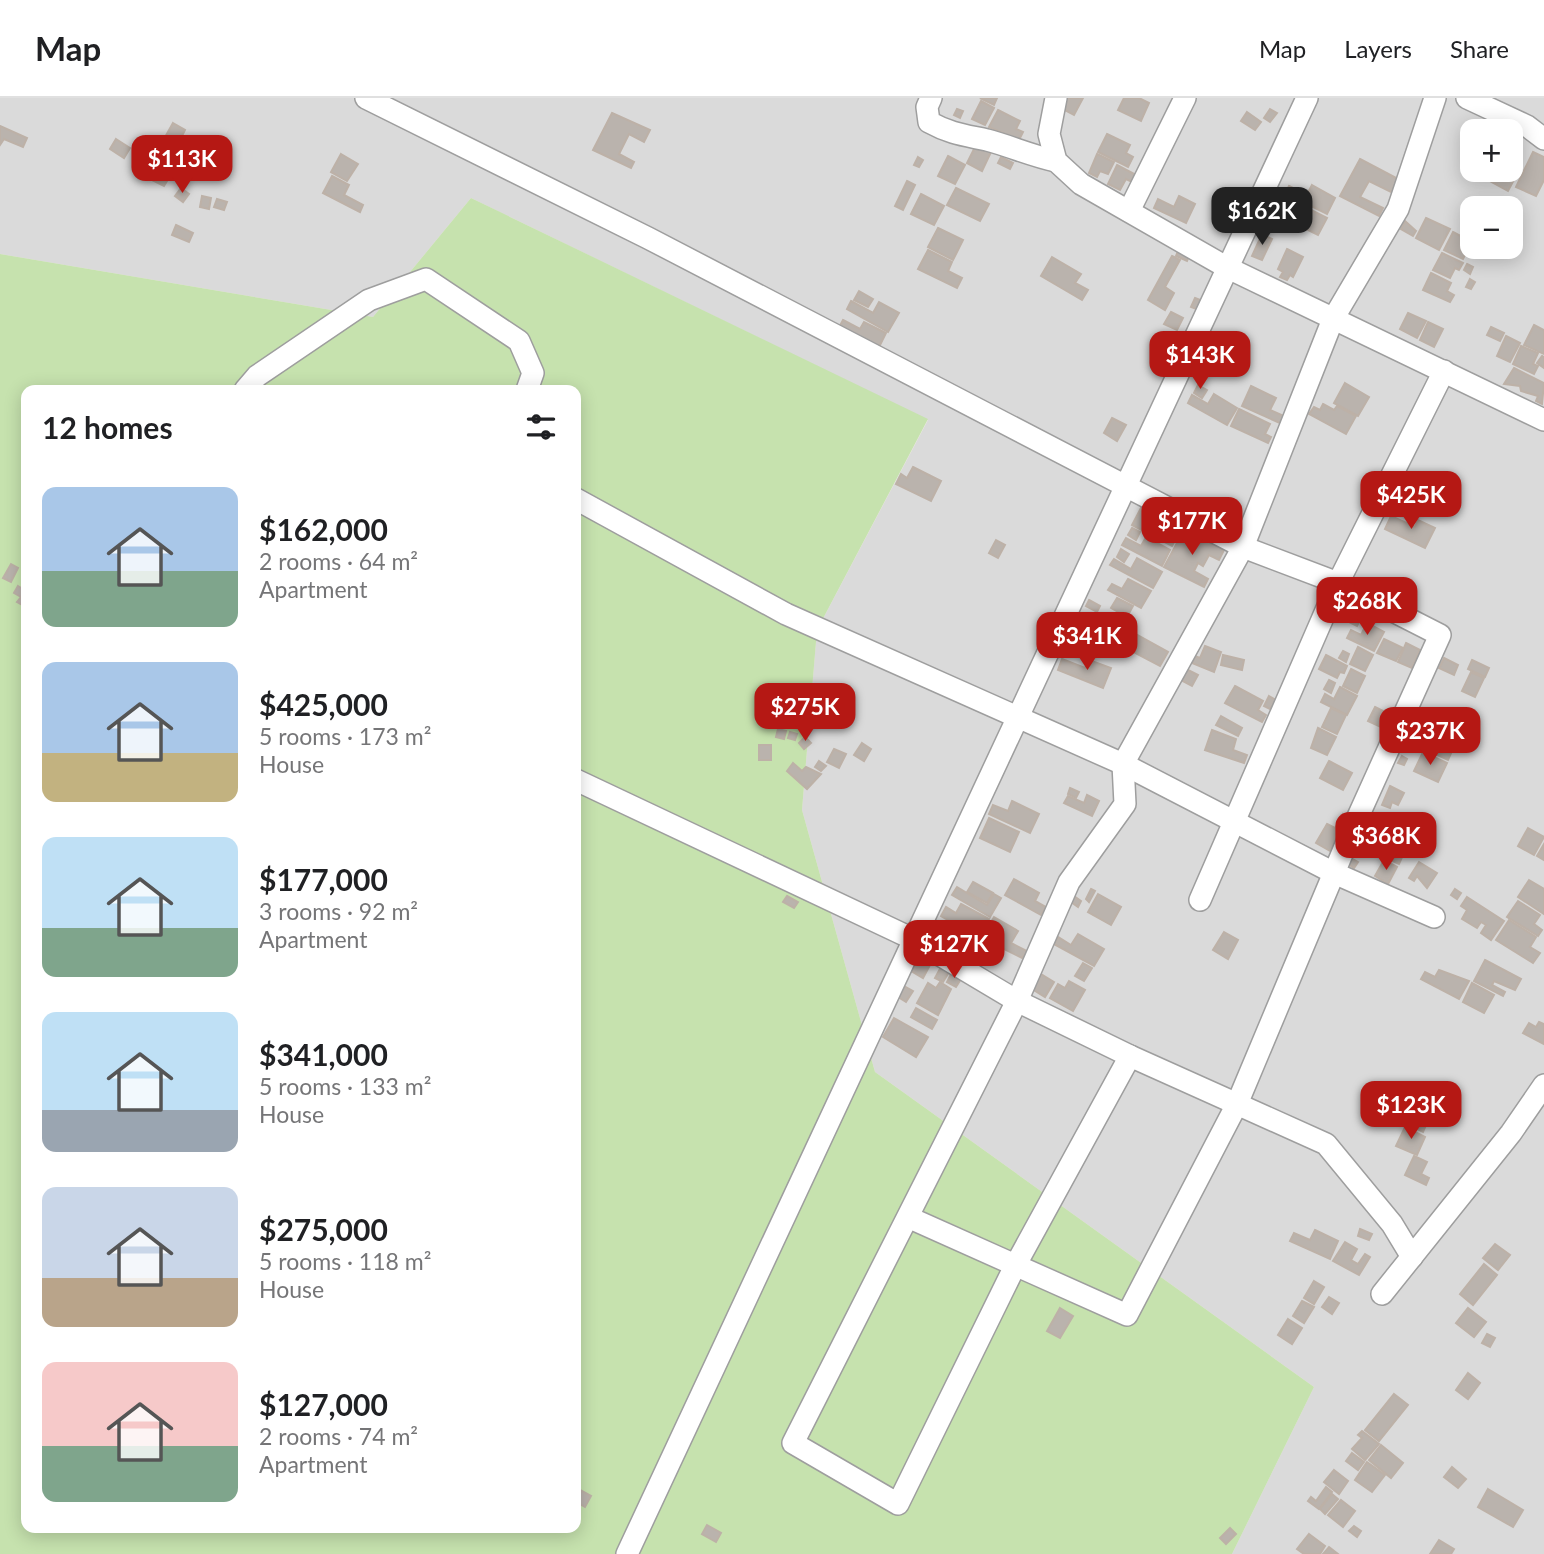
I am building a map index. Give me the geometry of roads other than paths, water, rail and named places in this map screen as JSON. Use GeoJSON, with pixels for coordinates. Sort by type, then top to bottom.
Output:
{"type":"FeatureCollection","features":[{"type":"Feature","properties":{"kind":"street"},"geometry":{"type":"LineString","coordinates":[[366,98],[648,238],[1243,547],[1338,583],[1440,635],[1334,873],[1237,1104],[1127,1315],[909,1218]]}},
{"type":"Feature","properties":{"kind":"street"},"geometry":{"type":"LineString","coordinates":[[932,98],[927,107],[929,122],[952,134],[988,141],[1030,156],[1056,161],[1081,184],[1226,267],[1544,420]]}},
{"type":"Feature","properties":{"kind":"street"},"geometry":{"type":"LineString","coordinates":[[1056,98],[1049,134],[1056,161]]}},
{"type":"Feature","properties":{"kind":"street"},"geometry":{"type":"LineString","coordinates":[[1129,211],[1185,98]]}},
{"type":"Feature","properties":{"kind":"street"},"geometry":{"type":"LineString","coordinates":[[627,1554],[1307,98]]}},
{"type":"Feature","properties":{"kind":"street"},"geometry":{"type":"LineString","coordinates":[[1130,1056],[1015,1266],[898,1504],[793,1443],[1017,1001],[1069,882],[1125,804],[1123,764],[1243,547],[1333,319],[1398,209],[1436,98]]}},
{"type":"Feature","properties":{"kind":"street"},"geometry":{"type":"LineString","coordinates":[[1467,98],[1527,126],[1544,139]]}},
{"type":"Feature","properties":{"kind":"street"},"geometry":{"type":"LineString","coordinates":[[249,385],[257,376],[369,300],[426,279],[519,341],[533,373],[529,385]]}},
{"type":"Feature","properties":{"kind":"street"},"geometry":{"type":"LineString","coordinates":[[1200,901],[1338,583],[1444,371]]}},
{"type":"Feature","properties":{"kind":"street"},"geometry":{"type":"LineString","coordinates":[[581,502],[786,614],[1123,764],[1334,873],[1434,917]]}},
{"type":"Feature","properties":{"kind":"street"},"geometry":{"type":"LineString","coordinates":[[581,782],[913,939],[1017,1001],[1130,1056],[1326,1144],[1392,1224],[1412,1257]]}},
{"type":"Feature","properties":{"kind":"street"},"geometry":{"type":"LineString","coordinates":[[1382,1294],[1511,1133],[1544,1085]]}}]}
